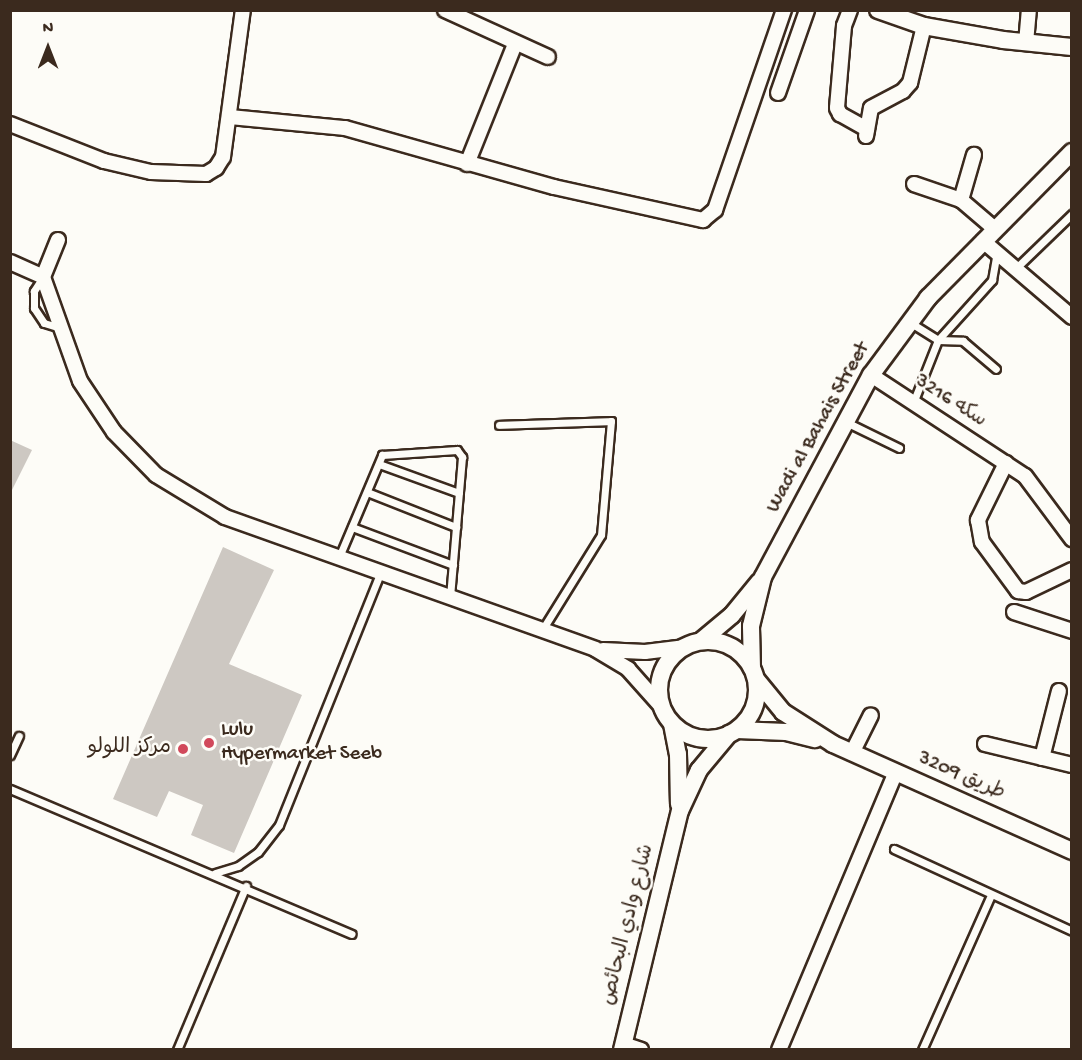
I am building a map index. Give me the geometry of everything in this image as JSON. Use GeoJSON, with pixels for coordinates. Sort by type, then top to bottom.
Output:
{"type":"FeatureCollection","features":[{"type":"Feature","properties":{"kind":"street"},"geometry":{"type":"LineString","coordinates":[[10,124],[104,161],[151,172],[194,176],[216,168],[224,157],[243,10]]}},
{"type":"Feature","properties":{"kind":"street"},"geometry":{"type":"LineString","coordinates":[[445,10],[515,44],[548,57]]}},
{"type":"Feature","properties":{"kind":"street"},"geometry":{"type":"LineString","coordinates":[[230,117],[345,128],[467,164],[704,220],[715,210],[784,10]]}},
{"type":"Feature","properties":{"kind":"street"},"geometry":{"type":"LineString","coordinates":[[778,93],[807,10]]}},
{"type":"Feature","properties":{"kind":"street"},"geometry":{"type":"LineString","coordinates":[[850,10],[844,26],[837,108],[840,114],[866,132],[876,102],[894,97],[910,83],[924,26]]}},
{"type":"Feature","properties":{"kind":"street"},"geometry":{"type":"LineString","coordinates":[[878,10],[924,26],[1026,43],[1071,47]]}},
{"type":"Feature","properties":{"kind":"street"},"geometry":{"type":"LineString","coordinates":[[1026,43],[1029,10]]}},
{"type":"Feature","properties":{"kind":"street"},"geometry":{"type":"LineString","coordinates":[[467,164],[515,44]]}},
{"type":"Feature","properties":{"kind":"street","name":"Wadi al Bahais Street"},"geometry":{"type":"LineString","coordinates":[[701,641],[732,615],[763,577],[871,375],[909,321],[1071,152]]}},
{"type":"Feature","properties":{"kind":"street"},"geometry":{"type":"LineString","coordinates":[[961,200],[974,155]]}},
{"type":"Feature","properties":{"kind":"street"},"geometry":{"type":"LineString","coordinates":[[914,184],[961,200],[989,235],[997,253],[1071,317]]}},
{"type":"Feature","properties":{"kind":"street"},"geometry":{"type":"LineString","coordinates":[[58,240],[43,277],[80,381],[114,432],[156,475],[225,517],[381,571],[541,632],[595,649],[636,652],[684,647],[701,641],[731,646],[783,711],[833,744]]}},
{"type":"Feature","properties":{"kind":"street"},"geometry":{"type":"LineString","coordinates":[[10,262],[43,277]]}},
{"type":"Feature","properties":{"kind":"street","name":"سكه 3216"},"geometry":{"type":"LineString","coordinates":[[871,375],[1025,476],[1071,539]]}},
{"type":"Feature","properties":{"kind":"street"},"geometry":{"type":"LineString","coordinates":[[1006,463],[978,520],[982,542],[1018,591],[1026,592],[1071,570]]}},
{"type":"Feature","properties":{"kind":"street","name":"Wadi al Bahais Street"},"geometry":{"type":"LineString","coordinates":[[754,673],[751,626],[763,577]]}},
{"type":"Feature","properties":{"kind":"street"},"geometry":{"type":"LineString","coordinates":[[1014,612],[1071,631]]}},
{"type":"Feature","properties":{"kind":"street"},"geometry":{"type":"LineString","coordinates":[[661,706],[661,672],[684,647]]}},
{"type":"Feature","properties":{"kind":"street"},"geometry":{"type":"LineString","coordinates":[[595,649],[628,669],[661,706],[672,724],[678,754],[680,811]]}},
{"type":"Feature","properties":{"kind":"street"},"geometry":{"type":"LineString","coordinates":[[680,811],[699,770],[754,707],[754,673]]}},
{"type":"Feature","properties":{"kind":"street"},"geometry":{"type":"LineString","coordinates":[[1042,758],[1059,691]]}},
{"type":"Feature","properties":{"kind":"street"},"geometry":{"type":"LineString","coordinates":[[852,753],[871,715]]}},
{"type":"Feature","properties":{"kind":"street"},"geometry":{"type":"LineString","coordinates":[[672,724],[699,738],[733,732],[786,732],[833,744]]}},
{"type":"Feature","properties":{"kind":"street","name":"طريق 3209"},"geometry":{"type":"LineString","coordinates":[[833,744],[1071,851]]}},
{"type":"Feature","properties":{"kind":"street"},"geometry":{"type":"LineString","coordinates":[[985,744],[1071,765]]}},
{"type":"Feature","properties":{"kind":"street"},"geometry":{"type":"LineString","coordinates":[[779,1050],[896,772]]}},
{"type":"Feature","properties":{"kind":"street","name":"شارع وادي البحائص"},"geometry":{"type":"LineString","coordinates":[[622,1047],[680,811]]}},
{"type":"Feature","properties":{"kind":"street"},"geometry":{"type":"LineString","coordinates":[[622,1047],[641,1050]]}},
{"type":"Feature","properties":{"kind":"lane"},"geometry":{"type":"LineString","coordinates":[[1016,268],[1071,214]]}},
{"type":"Feature","properties":{"kind":"lane"},"geometry":{"type":"LineString","coordinates":[[914,403],[938,340],[992,280],[997,253]]}},
{"type":"Feature","properties":{"kind":"lane"},"geometry":{"type":"LineString","coordinates":[[909,321],[938,340],[963,341],[996,369]]}},
{"type":"Feature","properties":{"kind":"lane"},"geometry":{"type":"LineString","coordinates":[[499,425],[611,421],[601,535],[541,632]]}},
{"type":"Feature","properties":{"kind":"lane"},"geometry":{"type":"LineString","coordinates":[[846,422],[899,448]]}},
{"type":"Feature","properties":{"kind":"lane"},"geometry":{"type":"LineString","coordinates":[[339,557],[382,455],[457,450],[462,457],[450,598]]}},
{"type":"Feature","properties":{"kind":"lane"},"geometry":{"type":"LineString","coordinates":[[379,464],[459,493]]}},
{"type":"Feature","properties":{"kind":"lane"},"geometry":{"type":"LineString","coordinates":[[367,492],[456,527]]}},
{"type":"Feature","properties":{"kind":"lane"},"geometry":{"type":"LineString","coordinates":[[352,527],[453,565]]}},
{"type":"Feature","properties":{"kind":"lane"},"geometry":{"type":"LineString","coordinates":[[215,873],[238,866],[258,852],[279,825],[381,571]]}},
{"type":"Feature","properties":{"kind":"lane"},"geometry":{"type":"LineString","coordinates":[[10,755],[19,736]]}},
{"type":"Feature","properties":{"kind":"lane"},"geometry":{"type":"LineString","coordinates":[[10,789],[246,886],[351,934]]}},
{"type":"Feature","properties":{"kind":"lane"},"geometry":{"type":"LineString","coordinates":[[894,849],[962,878],[990,897],[1071,931]]}},
{"type":"Feature","properties":{"kind":"lane"},"geometry":{"type":"LineString","coordinates":[[177,1050],[246,886]]}},
{"type":"Feature","properties":{"kind":"lane"},"geometry":{"type":"LineString","coordinates":[[922,1050],[990,897]]}},
{"type":"Feature","properties":{"kind":"building"},"geometry":{"type":"Polygon","coordinates":[[[10,440],[32,450],[10,494],[10,440]]]}},
{"type":"Feature","properties":{"kind":"building","name":"Lulu Hypermarket Seeb"},"geometry":{"type":"Polygon","coordinates":[[[223,547],[274,570],[229,664],[302,695],[234,853],[191,835],[203,805],[169,791],[157,817],[113,799],[223,547]]]}},
{"type":"Feature","properties":{"kind":"place","name":"Lulu Hypermarket Seeb"},"geometry":{"type":"Point","coordinates":[209,743]}},
{"type":"Feature","properties":{"kind":"place","name":"مركز اللولو"},"geometry":{"type":"Point","coordinates":[183,749]}}]}
